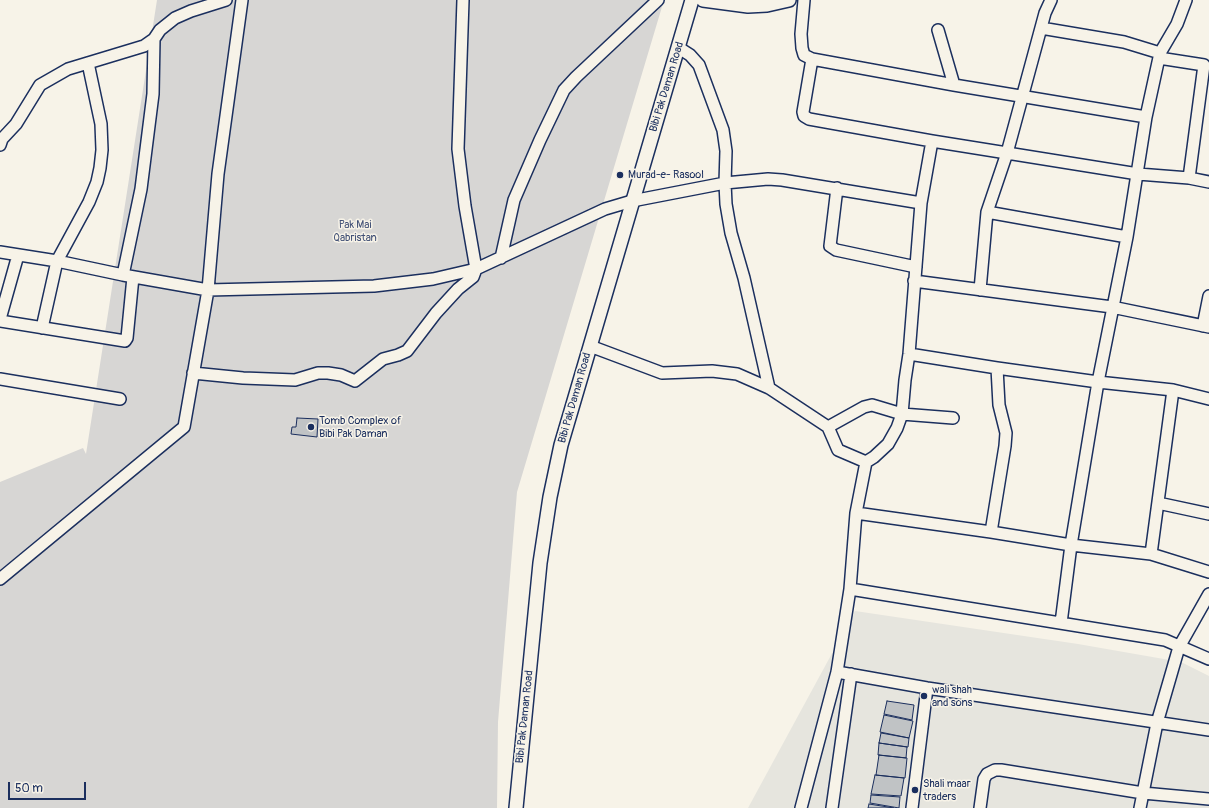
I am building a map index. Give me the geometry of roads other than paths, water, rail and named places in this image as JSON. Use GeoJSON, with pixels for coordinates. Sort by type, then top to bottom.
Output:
{"type":"FeatureCollection","features":[{"type":"Feature","properties":{"kind":"street"},"geometry":{"type":"LineString","coordinates":[[0,144],[2,139],[16,124],[40,85],[68,69],[144,46],[154,39],[160,30],[175,18],[191,11],[226,0]]}},
{"type":"Feature","properties":{"kind":"street"},"geometry":{"type":"LineString","coordinates":[[0,579],[184,427],[208,290],[218,174],[242,0]]}},
{"type":"Feature","properties":{"kind":"street"},"geometry":{"type":"LineString","coordinates":[[194,373],[242,378],[295,380],[318,373],[328,373],[355,381],[383,359],[407,351],[436,313],[458,289],[474,277],[476,269],[465,206],[458,149],[463,0]]}},
{"type":"Feature","properties":{"kind":"street"},"geometry":{"type":"LineString","coordinates":[[501,258],[514,200],[564,90],[658,0]]}},
{"type":"Feature","properties":{"kind":"street","name":"Bibi Pak Daman Road"},"geometry":{"type":"LineString","coordinates":[[516,808],[540,563],[550,497],[561,444],[692,0]]}},
{"type":"Feature","properties":{"kind":"street"},"geometry":{"type":"LineString","coordinates":[[703,0],[748,6],[766,5],[789,0]]}},
{"type":"Feature","properties":{"kind":"street"},"geometry":{"type":"LineString","coordinates":[[804,0],[801,34],[802,48],[804,55],[812,59],[954,85],[1146,117]]}},
{"type":"Feature","properties":{"kind":"street"},"geometry":{"type":"LineString","coordinates":[[980,290],[987,212],[1007,153],[1021,96],[1045,13],[1051,0]]}},
{"type":"Feature","properties":{"kind":"street"},"geometry":{"type":"LineString","coordinates":[[1061,623],[1071,544],[1098,382],[1127,237],[1146,117],[1160,55],[1177,24],[1186,0]]}},
{"type":"Feature","properties":{"kind":"street"},"geometry":{"type":"LineString","coordinates":[[1041,28],[1124,42],[1160,55],[1204,65],[1189,178]]}},
{"type":"Feature","properties":{"kind":"street"},"geometry":{"type":"LineString","coordinates":[[938,30],[954,85]]}},
{"type":"Feature","properties":{"kind":"street"},"geometry":{"type":"LineString","coordinates":[[18,255],[0,320],[42,328],[126,340],[128,276],[153,94],[154,39]]}},
{"type":"Feature","properties":{"kind":"street"},"geometry":{"type":"LineString","coordinates":[[679,48],[690,55],[699,65],[723,130],[726,151],[726,204],[731,233],[744,278],[769,388]]}},
{"type":"Feature","properties":{"kind":"street"},"geometry":{"type":"LineString","coordinates":[[812,59],[803,112],[804,116],[808,119],[932,141],[1138,174],[1189,178],[1209,182]]}},
{"type":"Feature","properties":{"kind":"street"},"geometry":{"type":"LineString","coordinates":[[42,328],[57,262],[89,202],[97,182],[100,168],[102,150],[101,124],[88,63]]}},
{"type":"Feature","properties":{"kind":"street"},"geometry":{"type":"LineString","coordinates":[[590,346],[662,373],[712,371],[737,374],[769,388],[828,427],[838,450],[866,462],[874,458],[888,444],[898,428],[902,414],[904,380],[909,354],[921,203],[932,141]]}},
{"type":"Feature","properties":{"kind":"street"},"geometry":{"type":"LineString","coordinates":[[0,252],[208,290],[374,286],[433,279],[476,269],[605,209],[632,201],[725,183],[768,179],[782,180],[921,203]]}},
{"type":"Feature","properties":{"kind":"street"},"geometry":{"type":"LineString","coordinates":[[837,188],[830,246],[836,250],[916,267]]}},
{"type":"Feature","properties":{"kind":"street"},"geometry":{"type":"LineString","coordinates":[[987,212],[1127,237]]}},
{"type":"Feature","properties":{"kind":"street"},"geometry":{"type":"LineString","coordinates":[[914,281],[1112,307],[1206,326],[1209,296]]}},
{"type":"Feature","properties":{"kind":"street"},"geometry":{"type":"LineString","coordinates":[[909,354],[1098,382],[1173,390],[1209,399]]}},
{"type":"Feature","properties":{"kind":"street"},"geometry":{"type":"LineString","coordinates":[[990,532],[1006,433],[999,405],[996,368]]}},
{"type":"Feature","properties":{"kind":"street"},"geometry":{"type":"LineString","coordinates":[[0,379],[120,400]]}},
{"type":"Feature","properties":{"kind":"street"},"geometry":{"type":"LineString","coordinates":[[1151,554],[1173,390]]}},
{"type":"Feature","properties":{"kind":"street"},"geometry":{"type":"LineString","coordinates":[[828,427],[864,406],[872,405],[902,414],[953,418]]}},
{"type":"Feature","properties":{"kind":"street"},"geometry":{"type":"LineString","coordinates":[[802,808],[838,672],[850,589],[856,513],[866,462]]}},
{"type":"Feature","properties":{"kind":"street"},"geometry":{"type":"LineString","coordinates":[[1158,503],[1209,514]]}},
{"type":"Feature","properties":{"kind":"street"},"geometry":{"type":"LineString","coordinates":[[856,513],[1151,554],[1209,572]]}},
{"type":"Feature","properties":{"kind":"street"},"geometry":{"type":"LineString","coordinates":[[850,589],[1166,640],[1209,659]]}},
{"type":"Feature","properties":{"kind":"street"},"geometry":{"type":"LineString","coordinates":[[1140,808],[1157,723],[1179,647],[1209,594]]}},
{"type":"Feature","properties":{"kind":"street"},"geometry":{"type":"LineString","coordinates":[[838,672],[927,688],[1209,730]]}},
{"type":"Feature","properties":{"kind":"street"},"geometry":{"type":"LineString","coordinates":[[832,808],[850,674]]}},
{"type":"Feature","properties":{"kind":"street"},"geometry":{"type":"LineString","coordinates":[[912,808],[927,688]]}},
{"type":"Feature","properties":{"kind":"street"},"geometry":{"type":"LineString","coordinates":[[980,808],[984,779],[987,774],[995,770],[1143,793],[1209,800]]}},
{"type":"Feature","properties":{"kind":"place","name":"Murad-e- Rasool"},"geometry":{"type":"Point","coordinates":[620,175]}},
{"type":"Feature","properties":{"kind":"place","name":"Tomb Complex of Bibi Pak Daman"},"geometry":{"type":"Point","coordinates":[311,427]}},
{"type":"Feature","properties":{"kind":"place","name":"wali shah and sons"},"geometry":{"type":"Point","coordinates":[924,696]}},
{"type":"Feature","properties":{"kind":"place","name":"Shali maar traders"},"geometry":{"type":"Point","coordinates":[915,790]}},
{"type":"Feature","properties":{"kind":"park label","name":"Pak Mai Qabristan"},"geometry":{"type":"Point","coordinates":[355,231]}}]}
